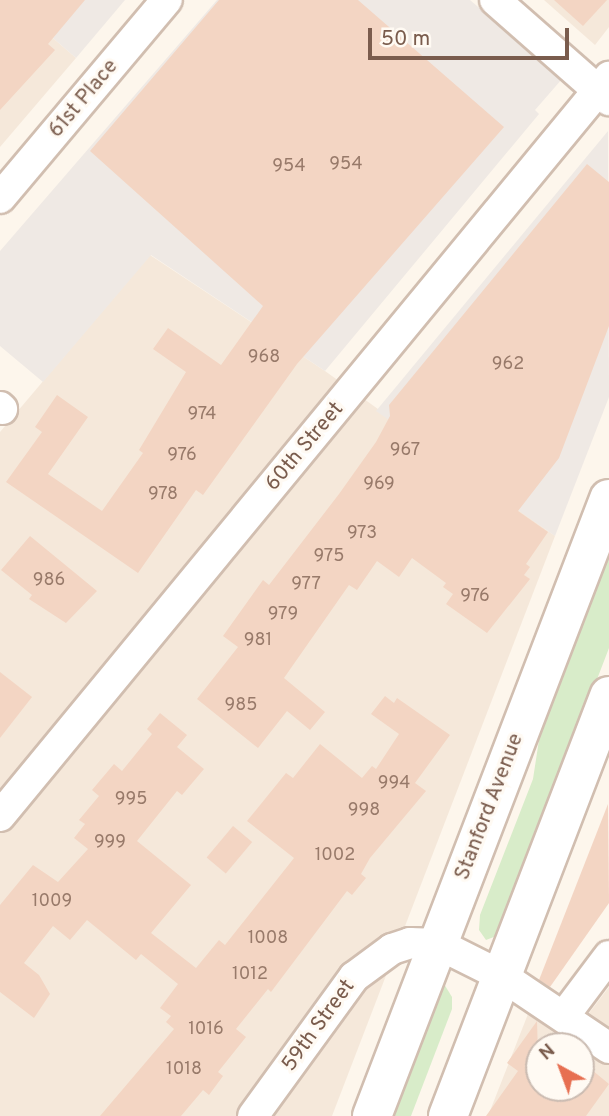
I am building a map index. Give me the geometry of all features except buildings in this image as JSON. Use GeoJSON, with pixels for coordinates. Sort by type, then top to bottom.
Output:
{"type":"FeatureCollection","features":[{"type":"Feature","properties":{"kind":"main road","name":"Stanford Avenue"},"geometry":{"type":"LineString","coordinates":[[372,1116],[609,499]]}},
{"type":"Feature","properties":{"kind":"main road"},"geometry":{"type":"LineString","coordinates":[[448,1116],[609,695]]}},
{"type":"Feature","properties":{"kind":"street","name":"61st Place"},"geometry":{"type":"LineString","coordinates":[[0,198],[167,0]]}},
{"type":"Feature","properties":{"kind":"street"},"geometry":{"type":"LineString","coordinates":[[495,0],[606,89]]}},
{"type":"Feature","properties":{"kind":"street","name":"60th Street"},"geometry":{"type":"LineString","coordinates":[[0,816],[606,89]]}},
{"type":"Feature","properties":{"kind":"street","name":"59th Street"},"geometry":{"type":"LineString","coordinates":[[253,1116],[354,977],[392,949],[410,943],[438,944]]}},
{"type":"Feature","properties":{"kind":"street"},"geometry":{"type":"LineString","coordinates":[[438,944],[502,976],[609,1048]]}},
{"type":"Feature","properties":{"kind":"street"},"geometry":{"type":"LineString","coordinates":[[564,1016],[609,956]]}},
{"type":"Feature","properties":{"kind":"shaded area"},"geometry":{"type":"Polygon","coordinates":[[[0,0],[9,0],[76,58],[0,147],[0,0]]]}},
{"type":"Feature","properties":{"kind":"shaded area"},"geometry":{"type":"Polygon","coordinates":[[[9,0],[125,0],[76,58],[9,0]]]}},
{"type":"Feature","properties":{"kind":"shaded area"},"geometry":{"type":"Polygon","coordinates":[[[217,0],[470,0],[562,79],[535,110],[539,114],[325,371],[151,255],[43,382],[0,346],[0,251],[217,0]]]}},
{"type":"Feature","properties":{"kind":"shaded area"},"geometry":{"type":"Polygon","coordinates":[[[544,0],[609,0],[609,27],[595,45],[544,0]]]}},
{"type":"Feature","properties":{"kind":"shaded area"},"geometry":{"type":"Polygon","coordinates":[[[608,131],[609,397],[555,536],[376,411],[608,131]]]}},
{"type":"Feature","properties":{"kind":"shaded area"},"geometry":{"type":"Polygon","coordinates":[[[150,255],[325,371],[555,536],[332,1116],[0,1116],[0,432],[150,255]]]}},
{"type":"Feature","properties":{"kind":"shaded area"},"geometry":{"type":"Polygon","coordinates":[[[609,987],[609,1116],[488,1116],[528,1014],[553,1032],[525,1032],[525,1102],[595,1102],[595,1032],[575,1032],[609,987]]]}},
{"type":"Feature","properties":{"kind":"green space"},"geometry":{"type":"Polygon","coordinates":[[[609,529],[609,648],[499,935],[486,940],[479,930],[480,915],[533,779],[543,714],[609,529]]]}},
{"type":"Feature","properties":{"kind":"green space"},"geometry":{"type":"Polygon","coordinates":[[[444,984],[452,997],[452,1009],[411,1116],[383,1116],[438,985],[444,984]]]}}]}
